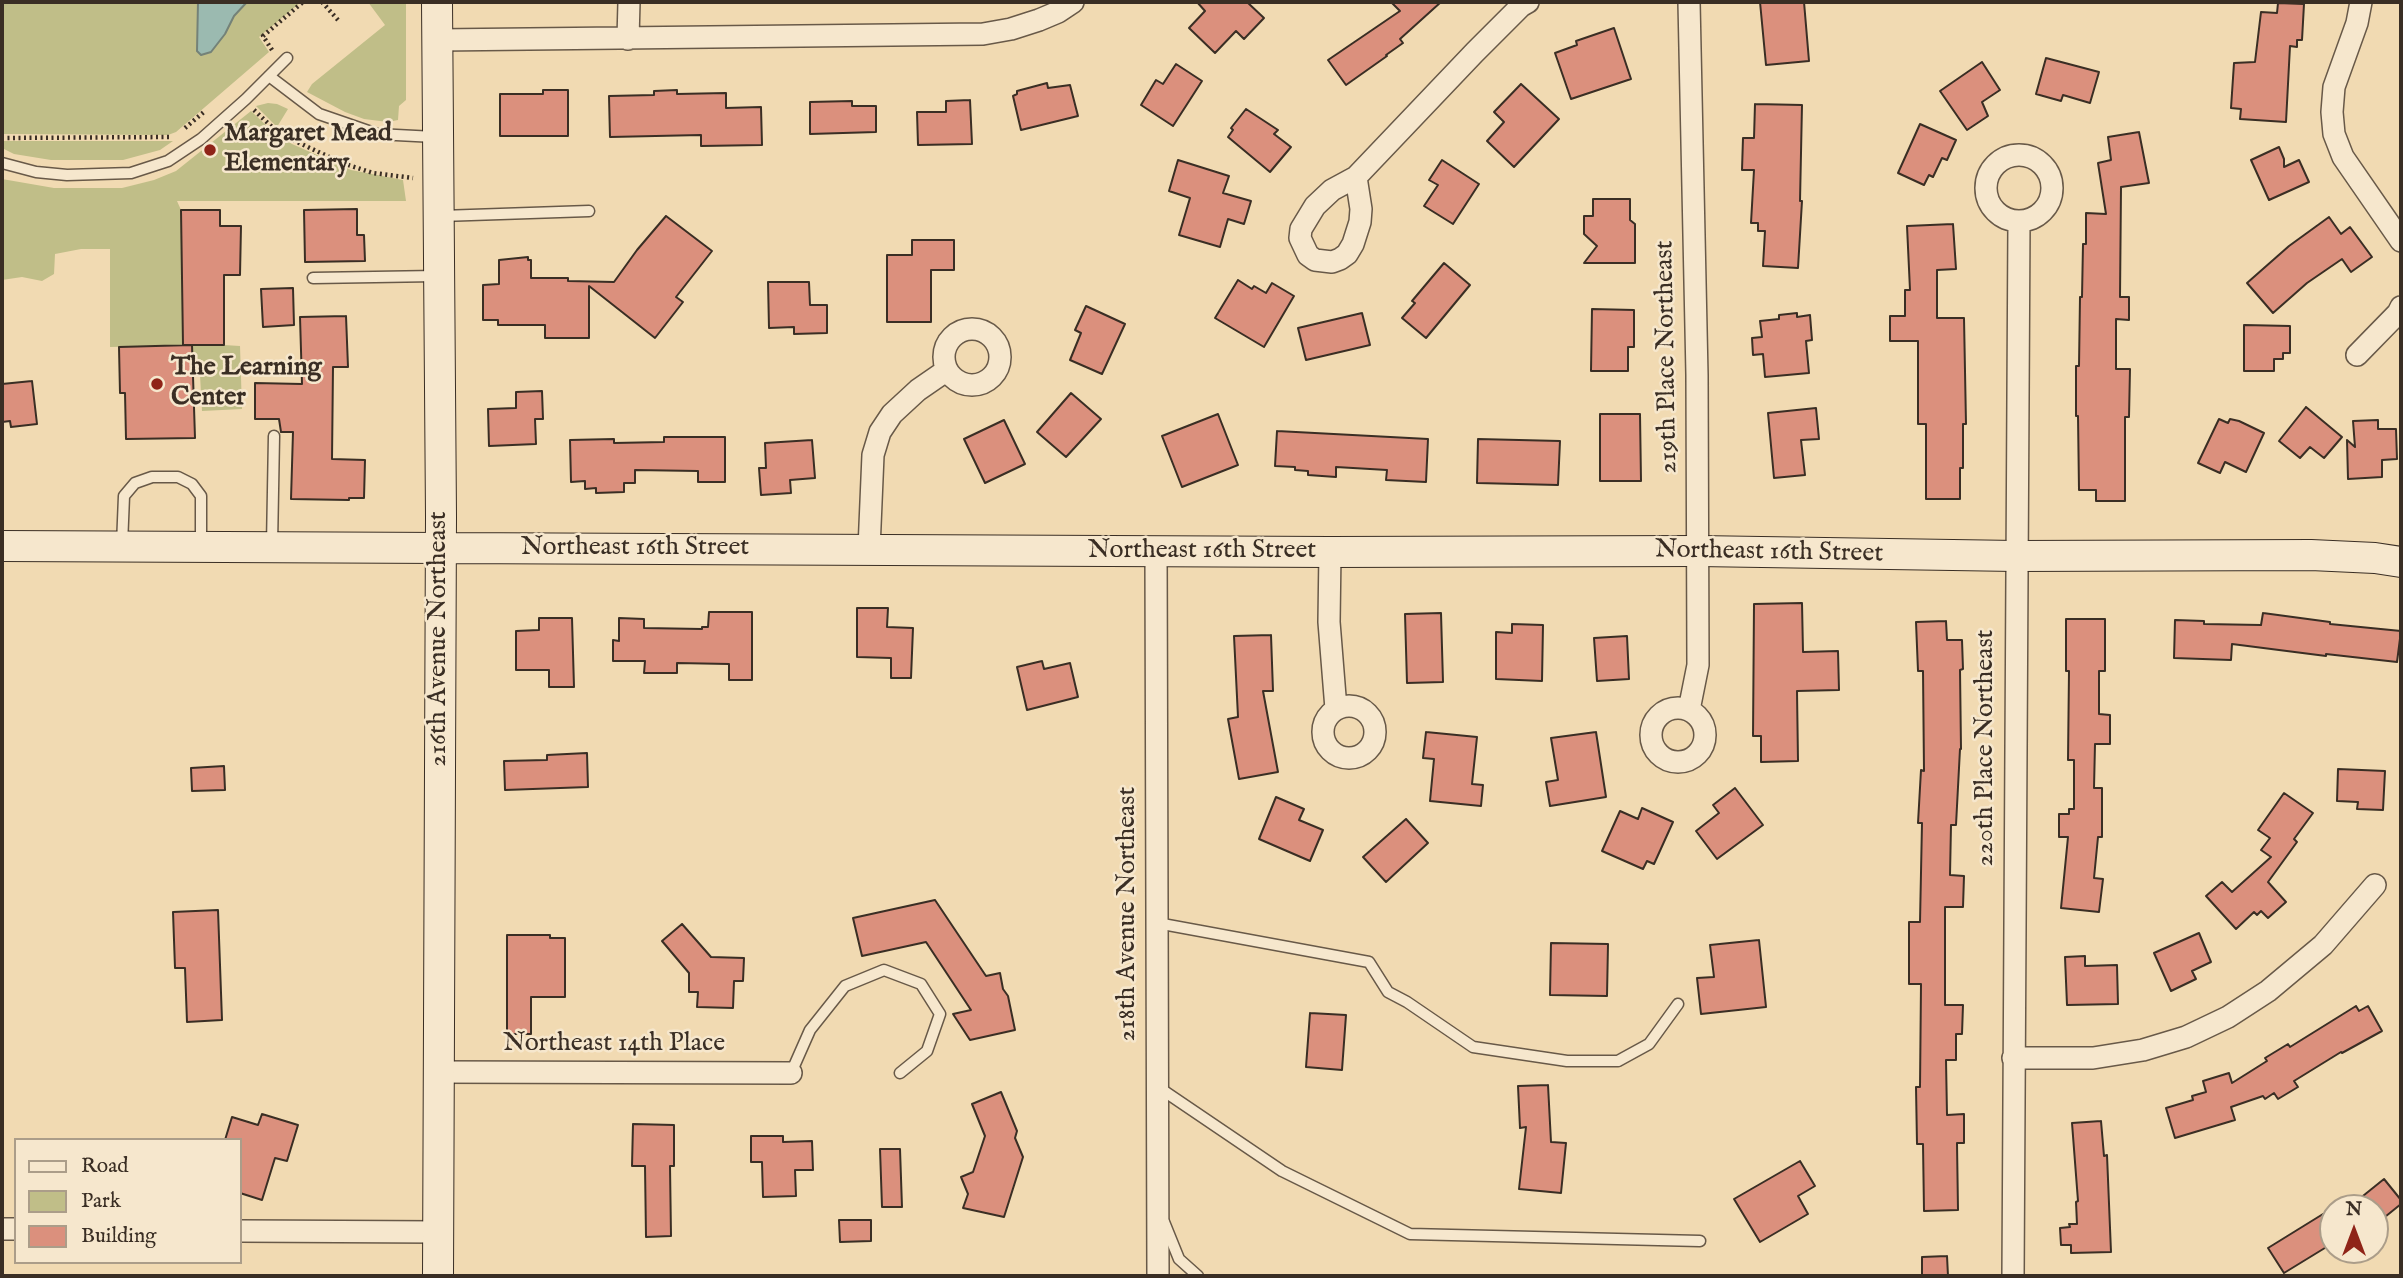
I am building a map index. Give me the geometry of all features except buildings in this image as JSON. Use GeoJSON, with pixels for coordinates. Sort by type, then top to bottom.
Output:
{"type":"FeatureCollection","features":[{"type":"Feature","properties":{"kind":"street","name":"216th Avenue Northeast"},"geometry":{"type":"LineString","coordinates":[[438,2],[441,549],[438,1276]]}},
{"type":"Feature","properties":{"kind":"street"},"geometry":{"type":"LineString","coordinates":[[628,39],[629,2]]}},
{"type":"Feature","properties":{"kind":"street"},"geometry":{"type":"LineString","coordinates":[[1356,177],[1475,52],[1528,2]]}},
{"type":"Feature","properties":{"kind":"street","name":"219th Place Northeast"},"geometry":{"type":"LineString","coordinates":[[1689,2],[1698,551],[1698,665],[1689,710]]}},
{"type":"Feature","properties":{"kind":"street"},"geometry":{"type":"LineString","coordinates":[[2361,2],[2357,23],[2334,87],[2334,134],[2343,157],[2401,241]]}},
{"type":"Feature","properties":{"kind":"street"},"geometry":{"type":"LineString","coordinates":[[438,40],[983,34],[1011,29],[1066,7]]}},
{"type":"Feature","properties":{"kind":"street","name":"220th Place Northeast"},"geometry":{"type":"LineString","coordinates":[[2013,1276],[2019,221]]}},
{"type":"Feature","properties":{"kind":"street"},"geometry":{"type":"LineString","coordinates":[[2357,355],[2401,307]]}},
{"type":"Feature","properties":{"kind":"street"},"geometry":{"type":"LineString","coordinates":[[869,549],[873,455],[880,432],[892,414],[918,390],[947,370]]}},
{"type":"Feature","properties":{"kind":"street","name":"Northeast 16th Street"},"geometry":{"type":"LineString","coordinates":[[2,546],[2311,555],[2401,562]]}},
{"type":"Feature","properties":{"kind":"street","name":"218th Avenue Northeast"},"geometry":{"type":"LineString","coordinates":[[1156,551],[1158,1276]]}},
{"type":"Feature","properties":{"kind":"street"},"geometry":{"type":"LineString","coordinates":[[1330,552],[1329,622],[1336,709]]}},
{"type":"Feature","properties":{"kind":"street"},"geometry":{"type":"LineString","coordinates":[[2013,1058],[2094,1058],[2143,1050],[2186,1037],[2228,1017],[2268,990],[2322,945],[2375,886]]}},
{"type":"Feature","properties":{"kind":"street","name":"Northeast 14th Place"},"geometry":{"type":"LineString","coordinates":[[438,1072],[791,1073]]}},
{"type":"Feature","properties":{"kind":"street"},"geometry":{"type":"LineString","coordinates":[[242,1231],[438,1232]]}},
{"type":"Feature","properties":{"kind":"lane"},"geometry":{"type":"LineString","coordinates":[[2,163],[36,172],[67,175],[131,173],[168,161],[201,139],[287,58]]}},
{"type":"Feature","properties":{"kind":"lane"},"geometry":{"type":"LineString","coordinates":[[270,76],[319,114],[377,134],[438,137]]}},
{"type":"Feature","properties":{"kind":"lane"},"geometry":{"type":"LineString","coordinates":[[439,216],[590,211]]}},
{"type":"Feature","properties":{"kind":"lane"},"geometry":{"type":"LineString","coordinates":[[313,278],[439,276]]}},
{"type":"Feature","properties":{"kind":"lane"},"geometry":{"type":"LineString","coordinates":[[272,548],[274,436]]}},
{"type":"Feature","properties":{"kind":"lane"},"geometry":{"type":"LineString","coordinates":[[122,547],[124,496],[135,483],[152,477],[178,477],[192,484],[201,496],[201,547]]}},
{"type":"Feature","properties":{"kind":"lane"},"geometry":{"type":"LineString","coordinates":[[1157,923],[1369,962],[1388,992],[1473,1047],[1567,1061],[1618,1061],[1650,1044],[1678,1004]]}},
{"type":"Feature","properties":{"kind":"lane"},"geometry":{"type":"LineString","coordinates":[[791,1073],[810,1030],[845,986],[884,970],[921,984],[940,1014],[927,1051],[900,1073]]}},
{"type":"Feature","properties":{"kind":"lane"},"geometry":{"type":"LineString","coordinates":[[1158,1087],[1282,1171],[1410,1234],[1700,1241]]}},
{"type":"Feature","properties":{"kind":"lane"},"geometry":{"type":"LineString","coordinates":[[1158,1206],[1179,1259],[1198,1276]]}},
{"type":"Feature","properties":{"kind":"path"},"geometry":{"type":"LineString","coordinates":[[274,52],[263,36],[303,2]]}},
{"type":"Feature","properties":{"kind":"path"},"geometry":{"type":"LineString","coordinates":[[322,2],[338,20]]}},
{"type":"Feature","properties":{"kind":"path"},"geometry":{"type":"LineString","coordinates":[[183,129],[213,103]]}},
{"type":"Feature","properties":{"kind":"path"},"geometry":{"type":"LineString","coordinates":[[254,109],[272,127],[342,163],[373,173],[416,179]]}},
{"type":"Feature","properties":{"kind":"path"},"geometry":{"type":"LineString","coordinates":[[2,138],[173,137]]}},
{"type":"Feature","properties":{"kind":"green space"},"geometry":{"type":"Polygon","coordinates":[[[2,2],[301,2],[259,37],[269,52],[176,132],[168,135],[2,134],[2,2]]]}},
{"type":"Feature","properties":{"kind":"green space"},"geometry":{"type":"Polygon","coordinates":[[[368,2],[406,2],[406,100],[399,106],[398,120],[388,122],[364,119],[307,92],[312,84],[385,25],[368,2]]]}},
{"type":"Feature","properties":{"kind":"green space"},"geometry":{"type":"Polygon","coordinates":[[[268,103],[288,109],[277,127],[256,106],[268,103]]]}},
{"type":"Feature","properties":{"kind":"green space"},"geometry":{"type":"Polygon","coordinates":[[[251,111],[270,129],[292,144],[351,170],[403,180],[406,201],[177,201],[181,210],[181,267],[189,268],[224,345],[240,346],[242,409],[202,411],[200,375],[173,374],[172,346],[110,347],[110,249],[81,249],[55,254],[54,274],[42,281],[22,277],[2,280],[2,179],[54,188],[122,188],[154,180],[176,171],[251,111]]]}},
{"type":"Feature","properties":{"kind":"green space"},"geometry":{"type":"Polygon","coordinates":[[[2,141],[173,141],[160,150],[123,160],[51,160],[14,154],[2,148],[2,141]]]}},
{"type":"Feature","properties":{"kind":"water"},"geometry":{"type":"Polygon","coordinates":[[[198,2],[247,2],[234,16],[225,34],[211,52],[201,55],[197,51],[198,2]]]}},
{"type":"Feature","properties":{"kind":"place","name":"Margaret Mead Elementary"},"geometry":{"type":"Point","coordinates":[210,150]}},
{"type":"Feature","properties":{"kind":"place","name":"The Learning Center"},"geometry":{"type":"Point","coordinates":[157,384]}}]}
